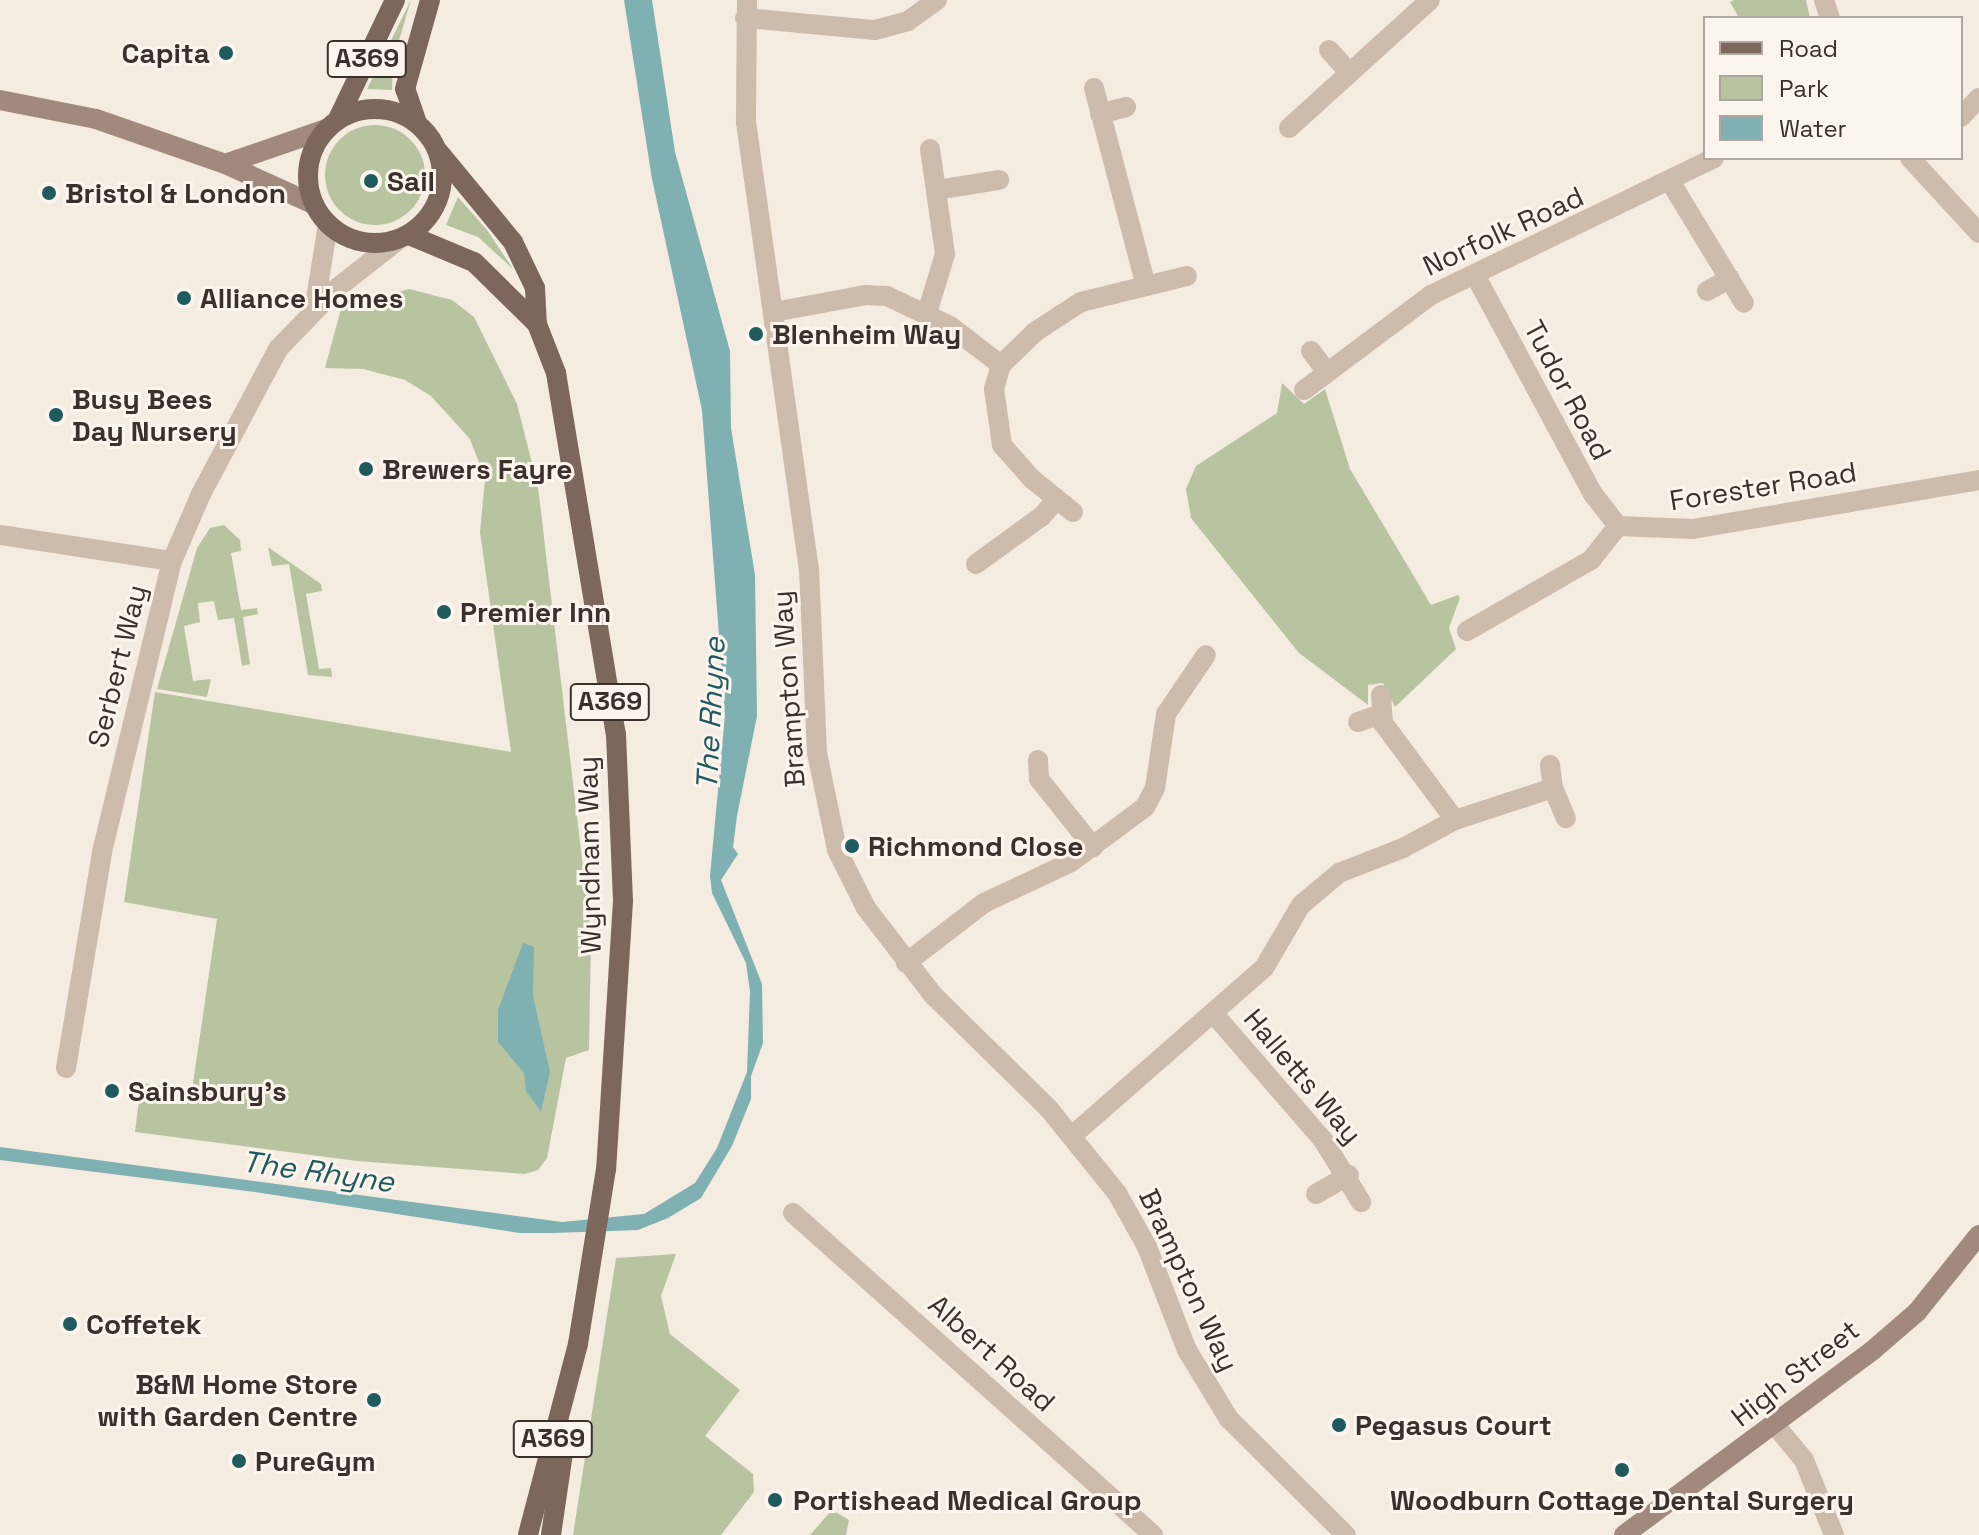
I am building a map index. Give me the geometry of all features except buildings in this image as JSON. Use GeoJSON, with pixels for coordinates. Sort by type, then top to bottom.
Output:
{"type":"FeatureCollection","features":[{"type":"Feature","properties":{"kind":"main road","name":"A369"},"geometry":{"type":"LineString","coordinates":[[313,204],[307,170],[395,0]]}},
{"type":"Feature","properties":{"kind":"main road","name":"A369"},"geometry":{"type":"LineString","coordinates":[[430,0],[405,89],[417,123],[438,151]]}},
{"type":"Feature","properties":{"kind":"main road"},"geometry":{"type":"LineString","coordinates":[[0,100],[96,119],[225,164],[313,204],[328,225]]}},
{"type":"Feature","properties":{"kind":"main road","name":"A369"},"geometry":{"type":"LineString","coordinates":[[332,124],[381,108],[417,123]]}},
{"type":"Feature","properties":{"kind":"main road"},"geometry":{"type":"LineString","coordinates":[[225,164],[332,124]]}},
{"type":"Feature","properties":{"kind":"main road"},"geometry":{"type":"LineString","coordinates":[[403,238],[434,210],[441,191],[438,151]]}},
{"type":"Feature","properties":{"kind":"main road","name":"Wyndham Way"},"geometry":{"type":"LineString","coordinates":[[438,151],[513,242],[535,288],[537,324],[556,373],[616,734],[623,901],[603,1195],[551,1535]]}},
{"type":"Feature","properties":{"kind":"main road","name":"A369"},"geometry":{"type":"LineString","coordinates":[[328,225],[357,241],[403,238]]}},
{"type":"Feature","properties":{"kind":"main road","name":"Wyndham Way"},"geometry":{"type":"LineString","coordinates":[[403,238],[474,262],[537,324]]}},
{"type":"Feature","properties":{"kind":"main road","name":"High Street"},"geometry":{"type":"LineString","coordinates":[[1624,1535],[1775,1425],[1917,1312],[1979,1235]]}},
{"type":"Feature","properties":{"kind":"main road","name":"Wyndham Way"},"geometry":{"type":"LineString","coordinates":[[528,1535],[578,1344]]}},
{"type":"Feature","properties":{"kind":"street"},"geometry":{"type":"LineString","coordinates":[[746,9],[875,30],[908,21],[937,0]]}},
{"type":"Feature","properties":{"kind":"street"},"geometry":{"type":"LineString","coordinates":[[1289,128],[1430,0]]}},
{"type":"Feature","properties":{"kind":"street","name":"Brampton Way"},"geometry":{"type":"LineString","coordinates":[[746,9],[746,122],[809,569],[813,720],[825,811],[858,895],[906,963],[968,1034],[1073,1135],[1134,1221],[1187,1350],[1222,1409],[1346,1535]]}},
{"type":"Feature","properties":{"kind":"street"},"geometry":{"type":"LineString","coordinates":[[1329,50],[1349,72]]}},
{"type":"Feature","properties":{"kind":"street"},"geometry":{"type":"LineString","coordinates":[[1094,88],[1145,283]]}},
{"type":"Feature","properties":{"kind":"street"},"geometry":{"type":"LineString","coordinates":[[1963,115],[1979,98]]}},
{"type":"Feature","properties":{"kind":"street"},"geometry":{"type":"LineString","coordinates":[[1100,114],[1126,107]]}},
{"type":"Feature","properties":{"kind":"street"},"geometry":{"type":"LineString","coordinates":[[927,313],[945,254],[930,149]]}},
{"type":"Feature","properties":{"kind":"street","name":"Norfolk Road"},"geometry":{"type":"LineString","coordinates":[[1304,390],[1431,295],[1671,183],[1711,160]]}},
{"type":"Feature","properties":{"kind":"street"},"geometry":{"type":"LineString","coordinates":[[1915,160],[1979,233]]}},
{"type":"Feature","properties":{"kind":"street"},"geometry":{"type":"LineString","coordinates":[[937,190],[999,180]]}},
{"type":"Feature","properties":{"kind":"street"},"geometry":{"type":"LineString","coordinates":[[1671,183],[1744,303]]}},
{"type":"Feature","properties":{"kind":"street"},"geometry":{"type":"LineString","coordinates":[[314,311],[328,225]]}},
{"type":"Feature","properties":{"kind":"street","name":"Serbert Way"},"geometry":{"type":"LineString","coordinates":[[66,1068],[102,852],[172,561],[201,494],[278,349],[314,311],[403,238]]}},
{"type":"Feature","properties":{"kind":"street","name":"Tudor Road"},"geometry":{"type":"LineString","coordinates":[[1475,275],[1593,494],[1618,526]]}},
{"type":"Feature","properties":{"kind":"street"},"geometry":{"type":"LineString","coordinates":[[976,564],[1042,516],[1065,506],[1017,464],[1000,440],[994,389],[1001,365],[1035,332],[1074,306],[1145,283],[1187,276]]}},
{"type":"Feature","properties":{"kind":"street"},"geometry":{"type":"LineString","coordinates":[[1707,291],[1730,278]]}},
{"type":"Feature","properties":{"kind":"street"},"geometry":{"type":"LineString","coordinates":[[774,312],[875,294],[927,313],[1001,365]]}},
{"type":"Feature","properties":{"kind":"street"},"geometry":{"type":"LineString","coordinates":[[1311,351],[1327,372]]}},
{"type":"Feature","properties":{"kind":"street","name":"Forester Road"},"geometry":{"type":"LineString","coordinates":[[1618,526],[1693,529],[1979,480]]}},
{"type":"Feature","properties":{"kind":"street"},"geometry":{"type":"LineString","coordinates":[[1467,631],[1591,560],[1618,526]]}},
{"type":"Feature","properties":{"kind":"street"},"geometry":{"type":"LineString","coordinates":[[0,535],[172,561]]}},
{"type":"Feature","properties":{"kind":"street"},"geometry":{"type":"LineString","coordinates":[[1478,600],[1490,618]]}},
{"type":"Feature","properties":{"kind":"street"},"geometry":{"type":"LineString","coordinates":[[906,963],[1003,890],[1071,862],[1150,800],[1164,720],[1206,655]]}},
{"type":"Feature","properties":{"kind":"street"},"geometry":{"type":"LineString","coordinates":[[1358,722],[1381,704],[1455,820]]}},
{"type":"Feature","properties":{"kind":"street"},"geometry":{"type":"LineString","coordinates":[[1038,760],[1039,779],[1093,847]]}},
{"type":"Feature","properties":{"kind":"street"},"geometry":{"type":"LineString","coordinates":[[1550,765],[1553,788],[1566,818]]}},
{"type":"Feature","properties":{"kind":"street","name":"Halletts Way"},"geometry":{"type":"LineString","coordinates":[[1073,1135],[1264,968],[1293,915],[1322,885],[1455,820],[1553,788]]}},
{"type":"Feature","properties":{"kind":"street","name":"Halletts Way"},"geometry":{"type":"LineString","coordinates":[[1213,1013],[1349,1175],[1361,1202]]}},
{"type":"Feature","properties":{"kind":"street","name":"Halletts Way"},"geometry":{"type":"LineString","coordinates":[[1316,1194],[1349,1175]]}},
{"type":"Feature","properties":{"kind":"street","name":"Albert Road"},"geometry":{"type":"LineString","coordinates":[[793,1213],[1153,1535]]}},
{"type":"Feature","properties":{"kind":"street"},"geometry":{"type":"LineString","coordinates":[[1775,1425],[1804,1460],[1834,1535]]}},
{"type":"Feature","properties":{"kind":"green space"},"geometry":{"type":"Polygon","coordinates":[[[411,0],[393,61],[392,90],[367,89],[411,0]]]}},
{"type":"Feature","properties":{"kind":"green space"},"geometry":{"type":"Polygon","coordinates":[[[1806,0],[1810,16],[1738,16],[1730,2],[1806,0]]]}},
{"type":"Feature","properties":{"kind":"green space"},"geometry":{"type":"Polygon","coordinates":[[[375,125],[394,129],[410,140],[421,156],[425,175],[421,194],[410,210],[394,221],[375,225],[356,221],[340,210],[329,194],[325,175],[329,156],[340,140],[356,129],[375,125]]]}},
{"type":"Feature","properties":{"kind":"green space"},"geometry":{"type":"Polygon","coordinates":[[[458,197],[487,230],[513,269],[478,237],[446,225],[458,197]]]}},
{"type":"Feature","properties":{"kind":"green space"},"geometry":{"type":"Polygon","coordinates":[[[409,289],[452,300],[474,317],[517,404],[538,487],[591,935],[589,1050],[566,1058],[547,1158],[538,1170],[525,1174],[357,1161],[135,1132],[141,1083],[192,1090],[217,919],[124,902],[155,692],[511,752],[480,532],[485,479],[470,439],[431,396],[405,380],[363,369],[325,368],[341,309],[409,289]]]}},
{"type":"Feature","properties":{"kind":"green space"},"geometry":{"type":"Polygon","coordinates":[[[1282,383],[1304,404],[1325,389],[1350,469],[1431,605],[1458,595],[1460,598],[1449,628],[1456,649],[1395,707],[1383,683],[1368,685],[1368,705],[1299,653],[1191,518],[1186,489],[1196,466],[1277,413],[1282,383]]]}},
{"type":"Feature","properties":{"kind":"green space"},"geometry":{"type":"Polygon","coordinates":[[[224,525],[240,540],[241,551],[231,553],[241,610],[257,608],[258,614],[243,617],[250,664],[242,666],[234,618],[218,620],[214,601],[198,603],[200,622],[184,626],[193,681],[211,679],[207,697],[157,689],[197,548],[210,528],[224,525]]]}},
{"type":"Feature","properties":{"kind":"green space"},"geometry":{"type":"Polygon","coordinates":[[[268,547],[321,584],[322,591],[306,594],[319,669],[331,668],[332,677],[308,675],[289,564],[272,566],[268,547]]]}},
{"type":"Feature","properties":{"kind":"green space"},"geometry":{"type":"Polygon","coordinates":[[[676,1254],[661,1296],[670,1334],[740,1390],[705,1436],[753,1474],[754,1492],[721,1535],[573,1535],[616,1258],[676,1254]]]}},
{"type":"Feature","properties":{"kind":"green space"},"geometry":{"type":"Polygon","coordinates":[[[832,1510],[849,1520],[846,1535],[810,1535],[832,1510]]]}},
{"type":"Feature","properties":{"kind":"water"},"geometry":{"type":"Polygon","coordinates":[[[624,0],[652,0],[675,152],[730,351],[731,428],[755,575],[757,716],[737,816],[733,847],[738,854],[721,880],[762,984],[763,1043],[751,1076],[751,1099],[732,1146],[701,1198],[668,1218],[638,1230],[553,1233],[519,1233],[255,1192],[0,1160],[0,1147],[562,1222],[644,1214],[695,1183],[717,1148],[747,1072],[750,992],[746,963],[712,893],[710,876],[725,715],[702,410],[652,179],[624,0]]]}},
{"type":"Feature","properties":{"kind":"water"},"geometry":{"type":"Polygon","coordinates":[[[523,943],[534,947],[533,996],[550,1072],[541,1112],[526,1091],[524,1073],[498,1042],[498,1010],[523,943]]]}},
{"type":"Feature","properties":{"kind":"place","name":"Capita"},"geometry":{"type":"Point","coordinates":[226,53]}},
{"type":"Feature","properties":{"kind":"place","name":"Sail"},"geometry":{"type":"Point","coordinates":[371,181]}},
{"type":"Feature","properties":{"kind":"place","name":"Bristol & London"},"geometry":{"type":"Point","coordinates":[49,193]}},
{"type":"Feature","properties":{"kind":"place","name":"Alliance Homes"},"geometry":{"type":"Point","coordinates":[184,298]}},
{"type":"Feature","properties":{"kind":"place","name":"Blenheim Way"},"geometry":{"type":"Point","coordinates":[756,334]}},
{"type":"Feature","properties":{"kind":"place","name":"Busy Bees Day Nursery"},"geometry":{"type":"Point","coordinates":[56,415]}},
{"type":"Feature","properties":{"kind":"place","name":"Brewers Fayre"},"geometry":{"type":"Point","coordinates":[366,469]}},
{"type":"Feature","properties":{"kind":"place","name":"Premier Inn"},"geometry":{"type":"Point","coordinates":[444,612]}},
{"type":"Feature","properties":{"kind":"place","name":"Richmond Close"},"geometry":{"type":"Point","coordinates":[852,846]}},
{"type":"Feature","properties":{"kind":"place","name":"Sainsbury's"},"geometry":{"type":"Point","coordinates":[112,1091]}},
{"type":"Feature","properties":{"kind":"place","name":"Coffetek"},"geometry":{"type":"Point","coordinates":[70,1324]}},
{"type":"Feature","properties":{"kind":"place","name":"B&M Home Store with Garden Centre"},"geometry":{"type":"Point","coordinates":[374,1400]}},
{"type":"Feature","properties":{"kind":"place","name":"Pegasus Court"},"geometry":{"type":"Point","coordinates":[1339,1425]}},
{"type":"Feature","properties":{"kind":"place","name":"PureGym"},"geometry":{"type":"Point","coordinates":[239,1461]}},
{"type":"Feature","properties":{"kind":"place","name":"Woodburn Cottage Dental Surgery"},"geometry":{"type":"Point","coordinates":[1622,1470]}},
{"type":"Feature","properties":{"kind":"place","name":"Portishead Medical Group"},"geometry":{"type":"Point","coordinates":[775,1500]}},
{"type":"Feature","properties":{"kind":"water label","name":"The Rhyne"},"geometry":{"type":"Point","coordinates":[711,714]}},
{"type":"Feature","properties":{"kind":"water label","name":"The Rhyne"},"geometry":{"type":"Point","coordinates":[318,1172]}}]}
